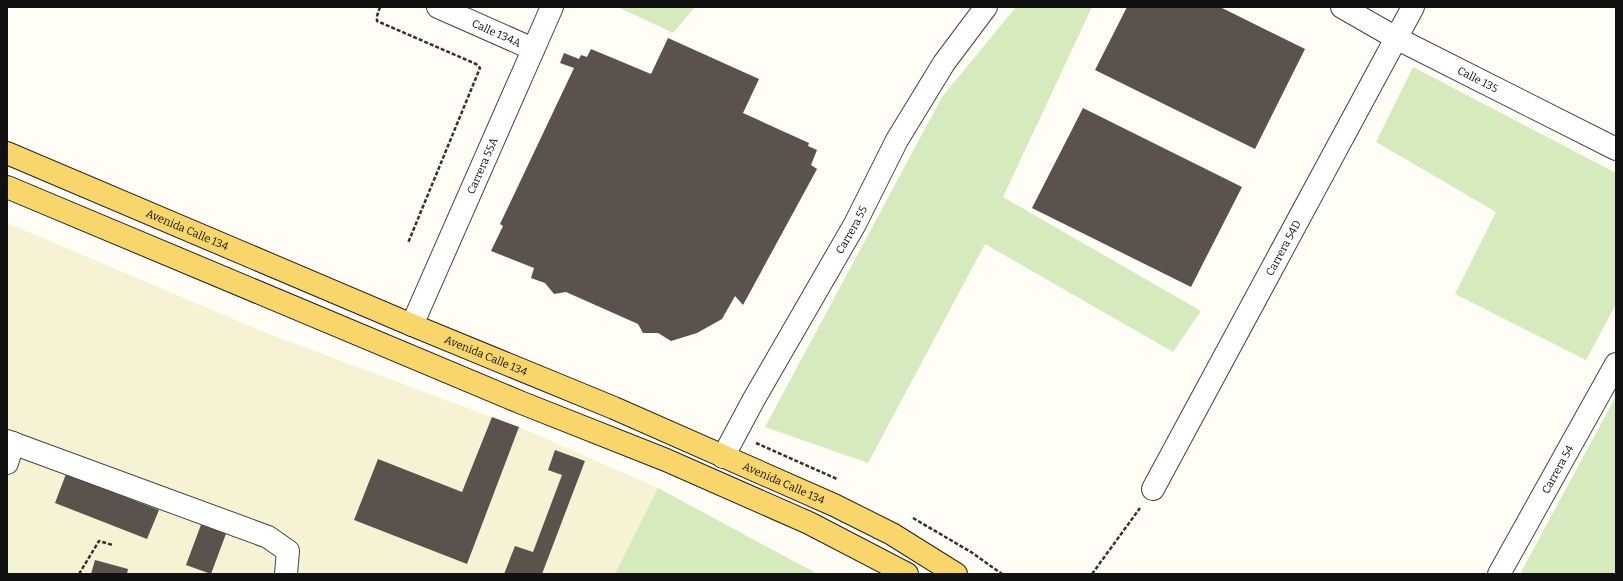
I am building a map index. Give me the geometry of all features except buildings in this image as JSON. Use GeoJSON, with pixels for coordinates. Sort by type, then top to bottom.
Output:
{"type":"FeatureCollection","features":[{"type":"Feature","properties":{"kind":"main road","name":"Avenida Calle 134"},"geometry":{"type":"LineString","coordinates":[[7,153],[412,325],[614,408],[834,505],[892,534],[956,574]]}},
{"type":"Feature","properties":{"kind":"main road"},"geometry":{"type":"LineString","coordinates":[[7,187],[515,400],[666,460],[809,523],[907,574]]}},
{"type":"Feature","properties":{"kind":"street","name":"Calle 134A"},"geometry":{"type":"LineString","coordinates":[[438,7],[533,49]]}},
{"type":"Feature","properties":{"kind":"street","name":"Carrera 55A"},"geometry":{"type":"LineString","coordinates":[[412,325],[552,7]]}},
{"type":"Feature","properties":{"kind":"street","name":"Carrera 55"},"geometry":{"type":"LineString","coordinates":[[724,457],[754,399],[855,224],[897,140],[944,62],[986,7]]}},
{"type":"Feature","properties":{"kind":"street","name":"Calle 135"},"geometry":{"type":"LineString","coordinates":[[1342,7],[1396,38],[1616,149]]}},
{"type":"Feature","properties":{"kind":"street","name":"Carrera 54D"},"geometry":{"type":"LineString","coordinates":[[1153,489],[1413,7]]}},
{"type":"Feature","properties":{"kind":"street","name":"Carrera 54"},"geometry":{"type":"LineString","coordinates":[[1499,574],[1616,364]]}},
{"type":"Feature","properties":{"kind":"street"},"geometry":{"type":"LineString","coordinates":[[9,449],[268,537],[288,551],[286,574]]}},
{"type":"Feature","properties":{"kind":"path"},"geometry":{"type":"LineString","coordinates":[[380,7],[376,16],[377,21],[476,64],[480,68],[479,74],[408,243]]}},
{"type":"Feature","properties":{"kind":"path"},"geometry":{"type":"LineString","coordinates":[[1092,574],[1153,489]]}},
{"type":"Feature","properties":{"kind":"path"},"geometry":{"type":"LineString","coordinates":[[79,574],[99,541],[113,544]]}},
{"type":"Feature","properties":{"kind":"shaded area"},"geometry":{"type":"Polygon","coordinates":[[[7,223],[269,334],[519,427],[658,488],[619,574],[7,574],[7,223]]]}},
{"type":"Feature","properties":{"kind":"green space"},"geometry":{"type":"Polygon","coordinates":[[[618,7],[695,7],[673,33],[618,7]]]}},
{"type":"Feature","properties":{"kind":"green space"},"geometry":{"type":"Polygon","coordinates":[[[1016,7],[1092,7],[1003,197],[1201,311],[1173,352],[985,244],[868,463],[765,427],[942,97],[1016,7]]]}},
{"type":"Feature","properties":{"kind":"green space"},"geometry":{"type":"Polygon","coordinates":[[[1413,67],[1616,173],[1616,304],[1586,360],[1455,294],[1496,212],[1376,142],[1413,67]]]}},
{"type":"Feature","properties":{"kind":"green space"},"geometry":{"type":"Polygon","coordinates":[[[1616,396],[1616,574],[1520,574],[1616,396]]]}},
{"type":"Feature","properties":{"kind":"green space"},"geometry":{"type":"Polygon","coordinates":[[[658,488],[812,571],[817,574],[615,574],[658,488]]]}}]}
